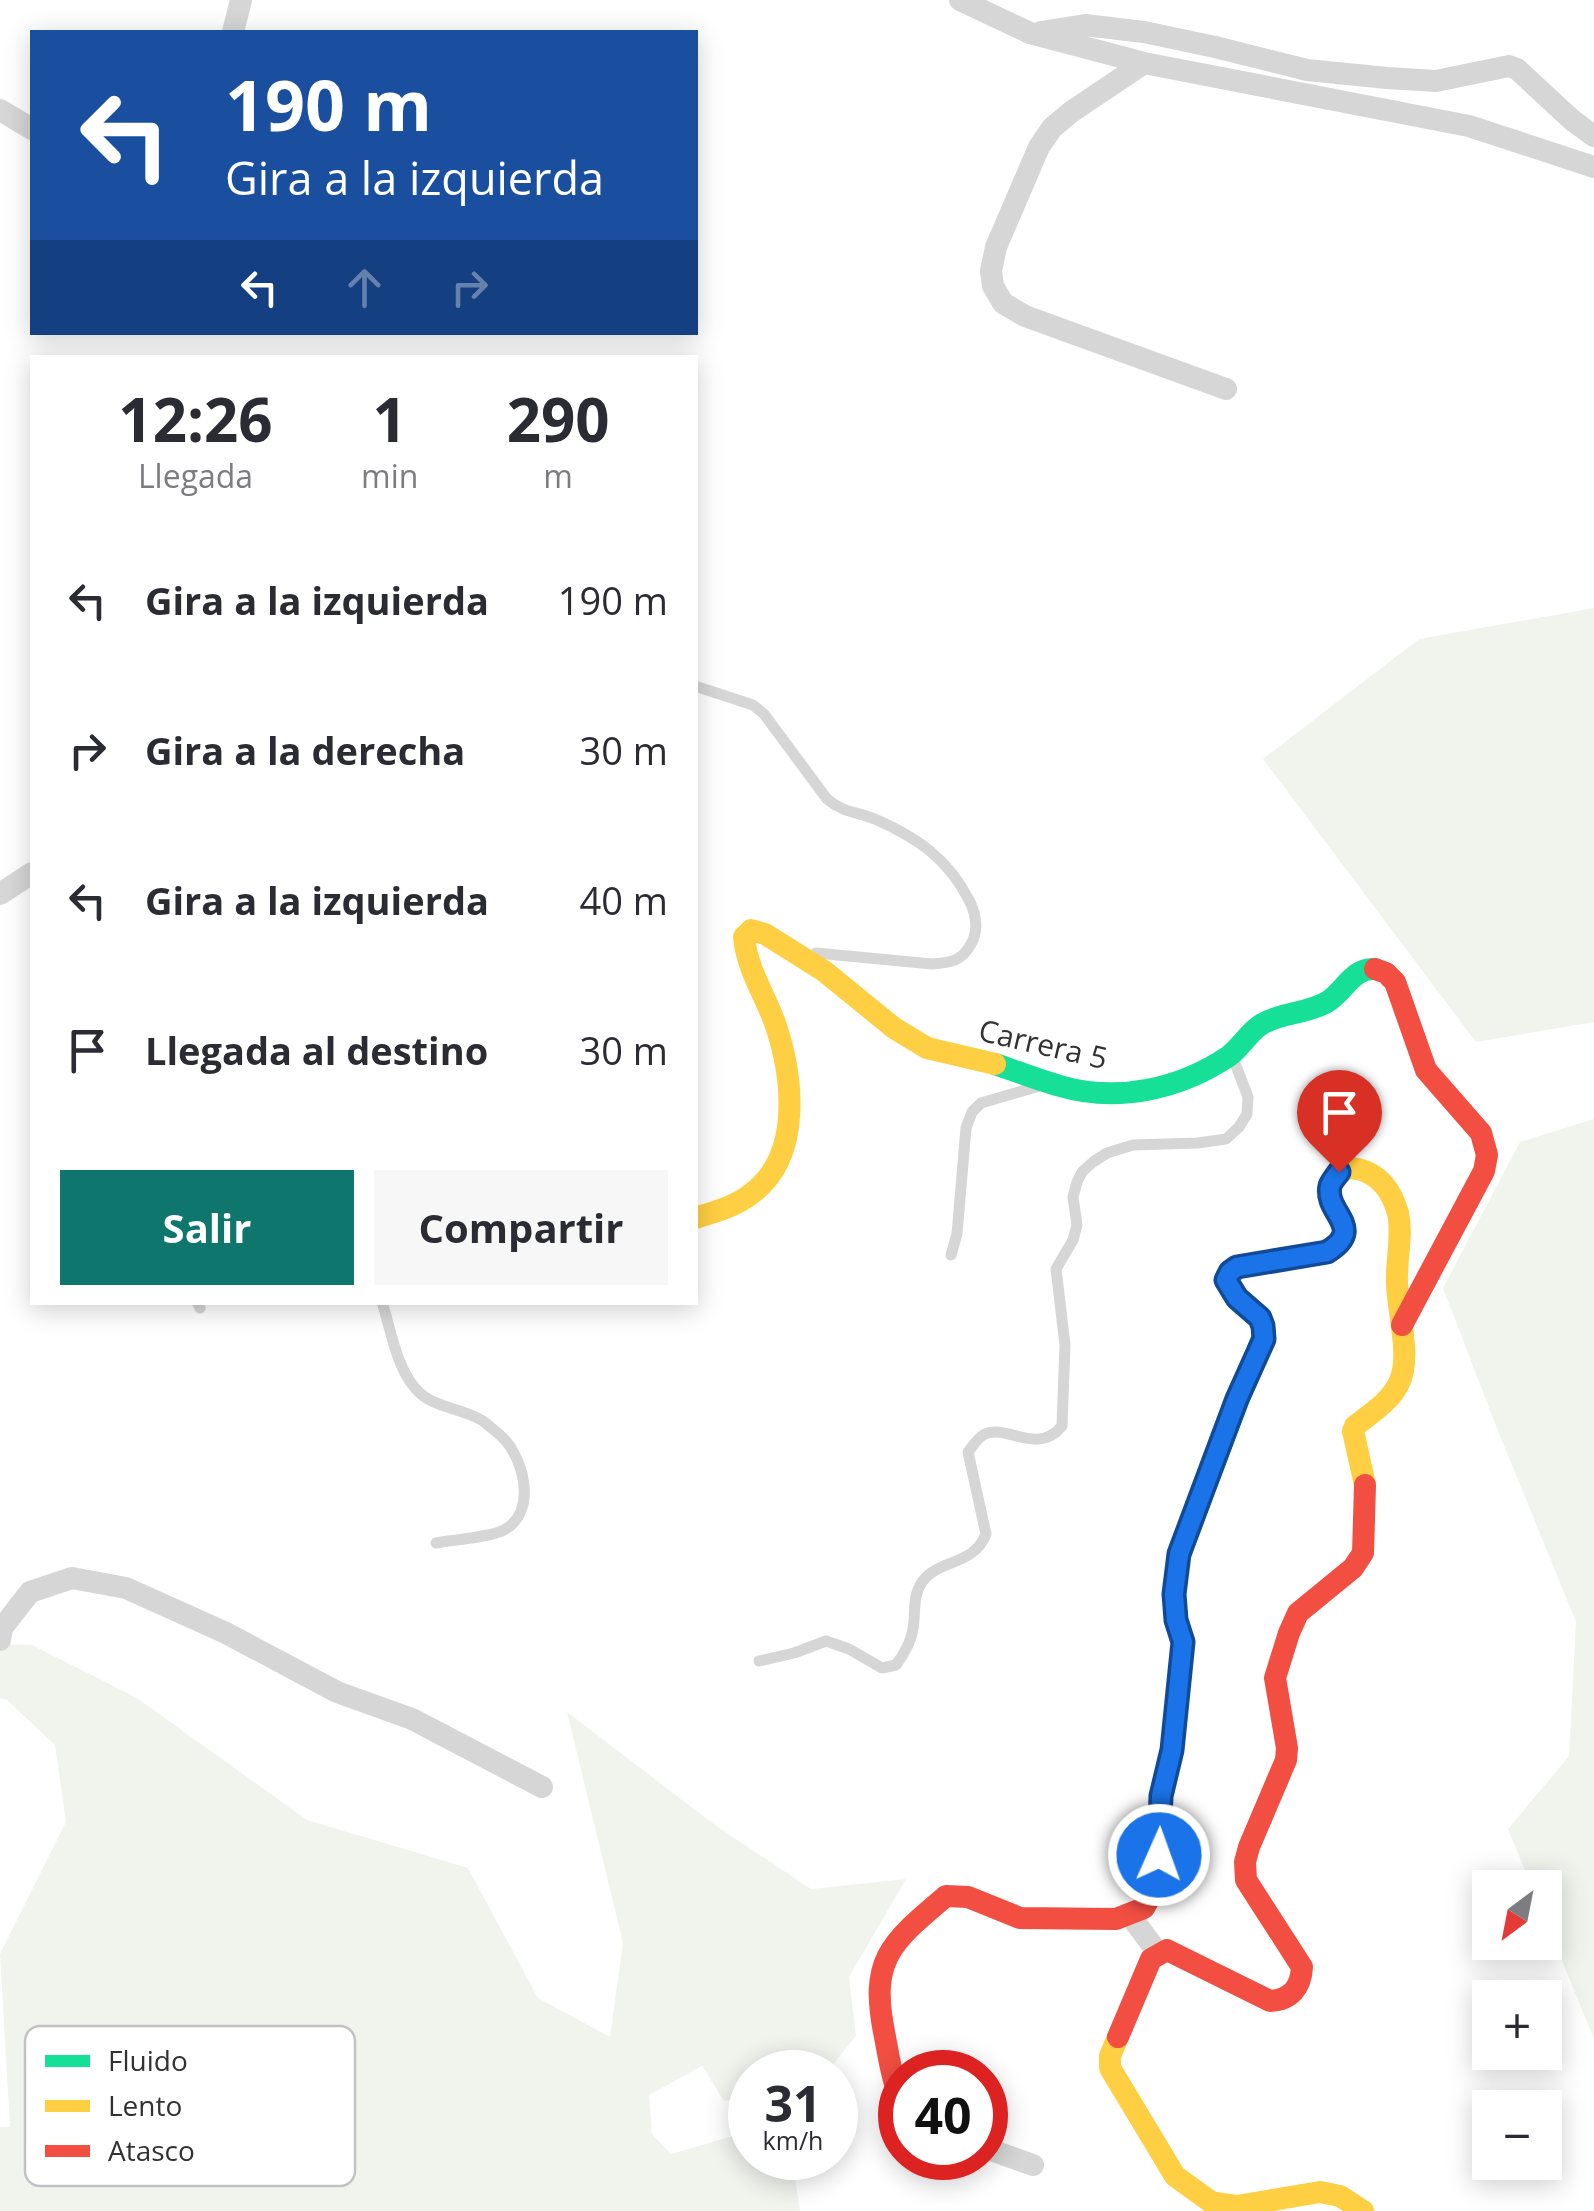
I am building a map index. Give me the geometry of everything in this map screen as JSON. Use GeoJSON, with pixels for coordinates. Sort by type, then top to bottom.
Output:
{"type":"FeatureCollection","features":[{"type":"Feature","properties":{"kind":"street"},"geometry":{"type":"LineString","coordinates":[[234,30],[242,0]]}},
{"type":"Feature","properties":{"kind":"street"},"geometry":{"type":"LineString","coordinates":[[960,0],[1030,34],[1144,63],[1469,126],[1594,167]]}},
{"type":"Feature","properties":{"kind":"street"},"geometry":{"type":"LineString","coordinates":[[1030,34],[1085,25],[1216,47],[1307,70],[1387,78],[1436,81],[1509,66],[1517,68],[1594,136]]}},
{"type":"Feature","properties":{"kind":"street"},"geometry":{"type":"LineString","coordinates":[[1144,63],[1071,112],[1052,128],[1039,147],[996,247],[993,286],[1003,303],[1026,316],[1226,389]]}},
{"type":"Feature","properties":{"kind":"street"},"geometry":{"type":"LineString","coordinates":[[0,110],[30,128]]}},
{"type":"Feature","properties":{"kind":"street"},"geometry":{"type":"LineString","coordinates":[[0,894],[30,874]]}},
{"type":"Feature","properties":{"kind":"street","name":"Carrera 5"},"geometry":{"type":"LineString","coordinates":[[698,1217],[739,1204],[768,1180],[785,1150],[790,1118],[785,1067],[776,1025],[746,955],[746,932],[765,934],[792,951],[843,984],[894,1028],[927,1048],[990,1062],[1083,1091],[1139,1094],[1188,1079],[1232,1054],[1260,1025],[1317,1008],[1337,996],[1355,975],[1366,968],[1377,969],[1395,982],[1426,1070],[1481,1134],[1488,1155],[1484,1171],[1402,1326]]}},
{"type":"Feature","properties":{"kind":"street"},"geometry":{"type":"LineString","coordinates":[[889,2050],[880,2001],[880,1970],[890,1952],[946,1896],[968,1897],[1020,1918],[1116,1919],[1144,1908],[1160,1879],[1161,1796],[1172,1750],[1183,1642],[1175,1607],[1179,1554],[1237,1399],[1264,1339],[1260,1318],[1237,1298],[1226,1280],[1237,1267],[1334,1248],[1345,1226],[1330,1199],[1330,1187],[1339,1172],[1360,1168],[1369,1171],[1383,1183],[1399,1220],[1395,1266],[1402,1326],[1402,1376],[1399,1385],[1353,1431],[1366,1492],[1363,1553],[1353,1568],[1298,1613],[1290,1633],[1275,1678],[1286,1760],[1245,1862],[1246,1880],[1302,1967],[1300,1985],[1287,1998],[1270,2000],[1166,1950],[1151,1959],[1110,2056],[1110,2068],[1176,2176],[1206,2206],[1237,2208],[1320,2192],[1340,2196],[1363,2211]]}},
{"type":"Feature","properties":{"kind":"street"},"geometry":{"type":"LineString","coordinates":[[0,1640],[2,1628],[30,1592],[72,1578],[126,1588],[226,1633],[337,1692],[412,1718],[542,1787]]}},
{"type":"Feature","properties":{"kind":"street"},"geometry":{"type":"LineString","coordinates":[[1129,1914],[1158,1953]]}},
{"type":"Feature","properties":{"kind":"street"},"geometry":{"type":"LineString","coordinates":[[1008,2156],[1034,2165]]}},
{"type":"Feature","properties":{"kind":"lane"},"geometry":{"type":"LineString","coordinates":[[698,687],[753,705],[764,714],[827,799],[839,809],[874,818],[924,844],[956,875],[974,911],[976,935],[965,955],[951,963],[792,951]]}},
{"type":"Feature","properties":{"kind":"lane"},"geometry":{"type":"LineString","coordinates":[[759,1662],[826,1641],[850,1649],[882,1668],[896,1665],[910,1642],[915,1594],[922,1582],[928,1575],[976,1551],[986,1534],[968,1452],[984,1434],[1040,1439],[1062,1426],[1065,1345],[1056,1269],[1073,1240],[1077,1225],[1074,1197],[1082,1172],[1107,1153],[1133,1145],[1226,1140],[1246,1114],[1248,1097],[1232,1054]]}},
{"type":"Feature","properties":{"kind":"lane"},"geometry":{"type":"LineString","coordinates":[[952,1255],[966,1128],[972,1112],[982,1103],[1033,1089],[1046,1080]]}},
{"type":"Feature","properties":{"kind":"lane"},"geometry":{"type":"LineString","coordinates":[[383,1305],[404,1370],[416,1390],[436,1404],[480,1419],[507,1442],[522,1470],[524,1496],[518,1517],[504,1530],[436,1543]]}},
{"type":"Feature","properties":{"kind":"shaded area"},"geometry":{"type":"Polygon","coordinates":[[[1594,608],[1594,1022],[1476,1042],[1263,759],[1419,639],[1594,608]]]}},
{"type":"Feature","properties":{"kind":"shaded area"},"geometry":{"type":"Polygon","coordinates":[[[1594,1119],[1594,2039],[1562,1960],[1562,1870],[1525,1870],[1508,1829],[1569,1756],[1576,1622],[1443,1288],[1520,1142],[1594,1119]]]}},
{"type":"Feature","properties":{"kind":"shaded area"},"geometry":{"type":"Polygon","coordinates":[[[0,1644],[32,1645],[137,1698],[307,1820],[468,1868],[538,1998],[610,2037],[623,1943],[567,1712],[715,1825],[811,1889],[906,1879],[849,1977],[856,2036],[845,2050],[728,2050],[728,2100],[724,2101],[702,2066],[649,2095],[652,2134],[671,2154],[728,2137],[728,2180],[795,2180],[800,2211],[0,2211],[0,2127],[10,2127],[0,1954],[66,1822],[55,1745],[7,1700],[0,1698],[0,1644]]]}},
{"type":"Feature","properties":{"kind":"traffic: fast"},"geometry":{"type":"LineString","coordinates":[[995,1064],[1082,1091],[1148,1090],[1210,1067],[1229,1056],[1262,1024],[1319,1006],[1361,972],[1375,969]]}},
{"type":"Feature","properties":{"kind":"traffic: fast"},"geometry":{"type":"LineString","coordinates":[[1186,1537],[1264,1333],[1260,1318],[1237,1298],[1227,1280],[1230,1273],[1237,1267],[1327,1253],[1339,1243],[1343,1224]]}},
{"type":"Feature","properties":{"kind":"traffic: slow"},"geometry":{"type":"LineString","coordinates":[[698,1217],[731,1206],[751,1194],[768,1178],[786,1137],[786,1067],[775,1023],[749,960],[744,937],[751,930],[765,934],[824,971],[894,1028],[927,1048],[995,1064]]}},
{"type":"Feature","properties":{"kind":"traffic: slow"},"geometry":{"type":"LineString","coordinates":[[1343,1224],[1331,1197],[1334,1178],[1339,1172],[1354,1168],[1371,1174],[1386,1188],[1398,1213],[1397,1282],[1404,1360],[1403,1372],[1391,1396],[1353,1431],[1365,1485]]}},
{"type":"Feature","properties":{"kind":"traffic: slow"},"geometry":{"type":"LineString","coordinates":[[1118,2037],[1110,2068],[1175,2176],[1211,2202],[1237,2206],[1320,2192],[1340,2196],[1363,2211]]}},
{"type":"Feature","properties":{"kind":"traffic: jam"},"geometry":{"type":"LineString","coordinates":[[1375,969],[1395,982],[1426,1070],[1481,1133],[1487,1155],[1484,1171],[1402,1325]]}},
{"type":"Feature","properties":{"kind":"traffic: jam"},"geometry":{"type":"LineString","coordinates":[[1118,2037],[1151,1959],[1167,1950],[1270,2001],[1289,1995],[1300,1981],[1302,1967],[1246,1880],[1245,1862],[1286,1760],[1275,1678],[1289,1633],[1298,1613],[1353,1568],[1363,1553],[1365,1485]]}},
{"type":"Feature","properties":{"kind":"traffic: jam"},"geometry":{"type":"LineString","coordinates":[[888,2050],[881,2011],[882,1971],[897,1941],[946,1896],[968,1897],[1020,1918],[1116,1919],[1144,1908],[1160,1879],[1161,1797],[1172,1750],[1183,1642],[1174,1595],[1179,1554],[1186,1537]]}},
{"type":"Feature","properties":{"kind":"route"},"geometry":{"type":"LineString","coordinates":[[1159,1855],[1161,1796],[1172,1750],[1183,1642],[1174,1594],[1179,1554],[1237,1399],[1264,1339],[1260,1318],[1237,1298],[1226,1280],[1237,1267],[1334,1248],[1345,1226],[1330,1199],[1330,1187],[1339,1172]]}}]}
